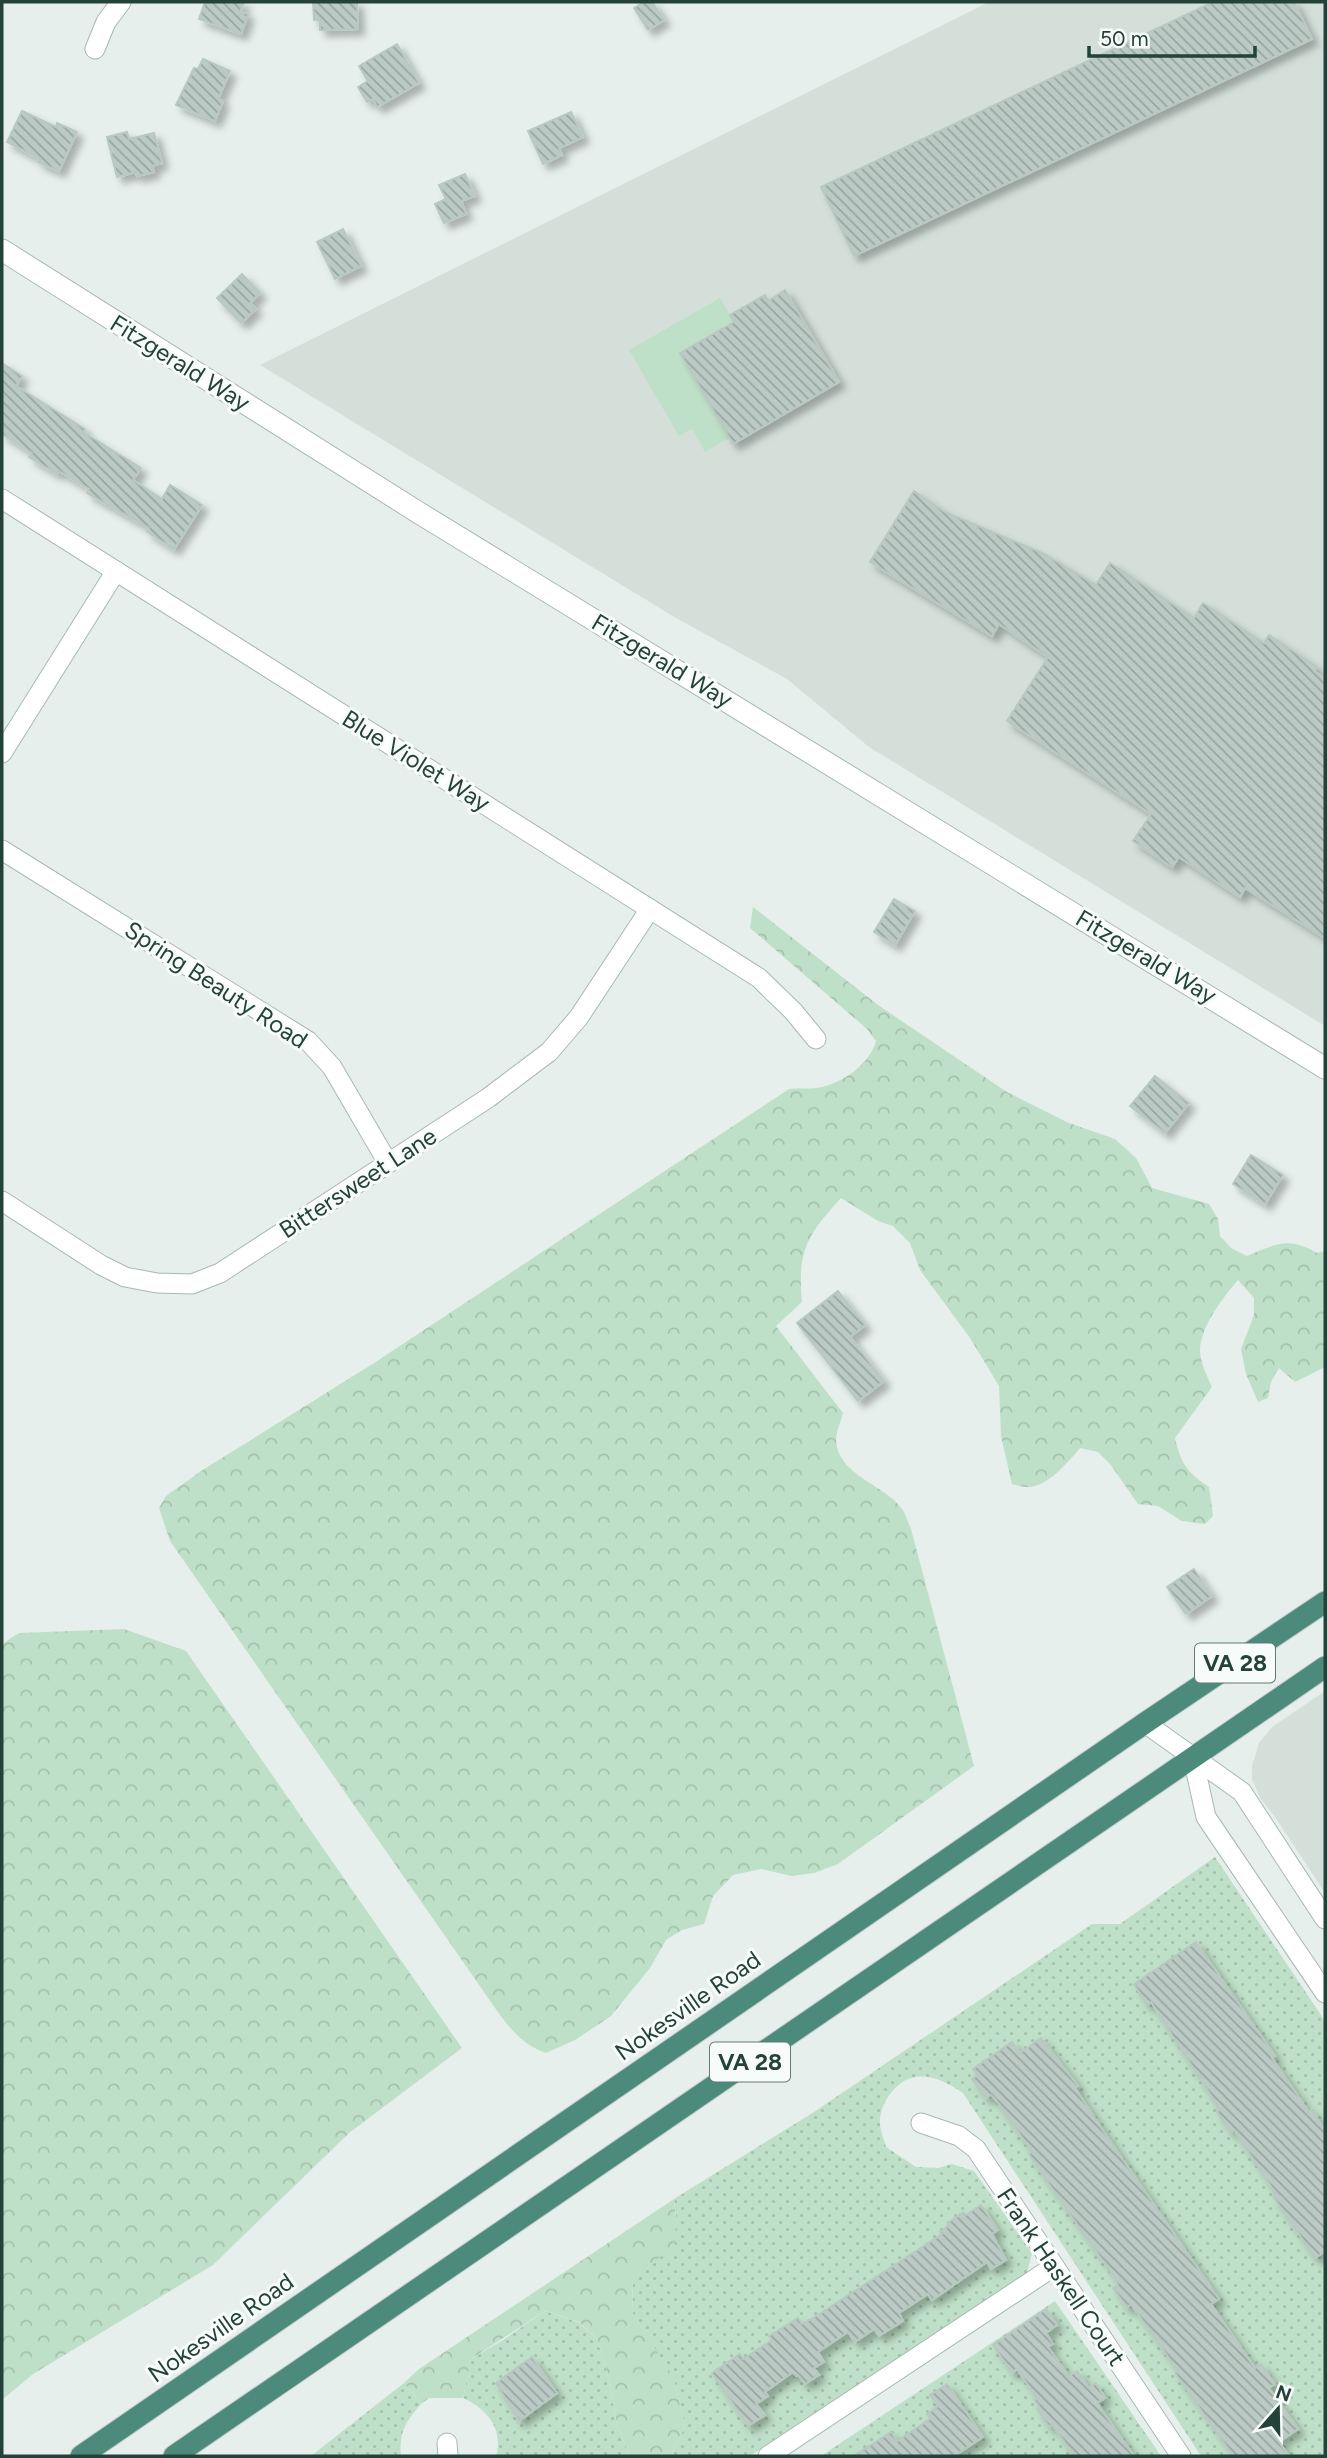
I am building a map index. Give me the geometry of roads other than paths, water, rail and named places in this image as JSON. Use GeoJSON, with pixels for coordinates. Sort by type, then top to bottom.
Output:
{"type":"FeatureCollection","features":[{"type":"Feature","properties":{"kind":"highway","name":"Nokesville Road"},"geometry":{"type":"LineString","coordinates":[[81,2456],[1145,1723],[1325,1602]]}},
{"type":"Feature","properties":{"kind":"highway","name":"VA 28"},"geometry":{"type":"LineString","coordinates":[[174,2456],[1325,1667]]}},
{"type":"Feature","properties":{"kind":"street"},"geometry":{"type":"LineString","coordinates":[[95,49],[106,22],[121,2]]}},
{"type":"Feature","properties":{"kind":"street","name":"Fitzgerald Way"},"geometry":{"type":"LineString","coordinates":[[2,250],[394,498],[1325,1068]]}},
{"type":"Feature","properties":{"kind":"street","name":"Blue Violet Way"},"geometry":{"type":"LineString","coordinates":[[2,499],[759,978],[793,1011],[816,1040]]}},
{"type":"Feature","properties":{"kind":"street"},"geometry":{"type":"LineString","coordinates":[[2,753],[116,571]]}},
{"type":"Feature","properties":{"kind":"street","name":"Spring Beauty Road"},"geometry":{"type":"LineString","coordinates":[[2,850],[308,1041],[332,1067],[388,1163]]}},
{"type":"Feature","properties":{"kind":"street","name":"Bittersweet Lane"},"geometry":{"type":"LineString","coordinates":[[2,1201],[101,1265],[125,1277],[157,1283],[192,1284],[220,1273],[488,1097],[549,1052],[579,1017],[650,909]]}},
{"type":"Feature","properties":{"kind":"street"},"geometry":{"type":"LineString","coordinates":[[1145,1723],[1242,1792],[1325,1919]]}},
{"type":"Feature","properties":{"kind":"street"},"geometry":{"type":"LineString","coordinates":[[1193,1758],[1206,1817],[1325,1993]]}},
{"type":"Feature","properties":{"kind":"street","name":"Frank Haskell Court"},"geometry":{"type":"LineString","coordinates":[[922,2123],[959,2136],[976,2148],[1181,2456]]}},
{"type":"Feature","properties":{"kind":"street"},"geometry":{"type":"LineString","coordinates":[[768,2456],[1053,2267]]}}]}
